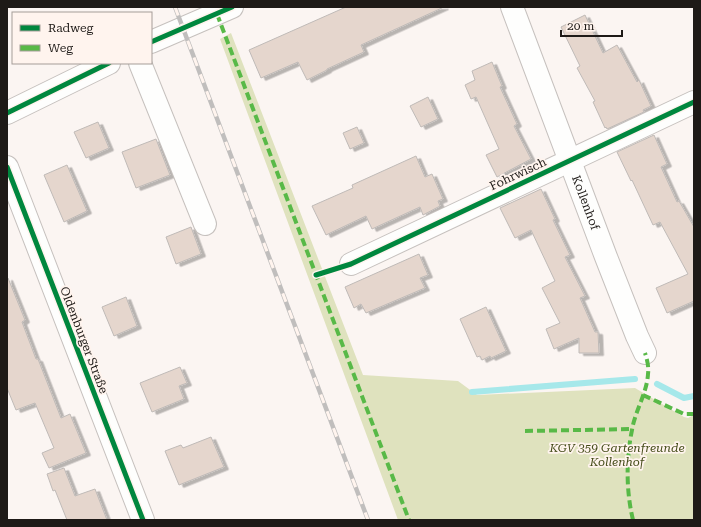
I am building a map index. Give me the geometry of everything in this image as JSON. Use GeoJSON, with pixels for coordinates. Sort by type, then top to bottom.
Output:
{"type":"FeatureCollection","features":[{"type":"Feature","properties":{"kind":"street"},"geometry":{"type":"LineString","coordinates":[[152,42],[232,7]]}},
{"type":"Feature","properties":{"kind":"street","name":"Kollenhof"},"geometry":{"type":"LineString","coordinates":[[512,7],[637,336],[645,352]]}},
{"type":"Feature","properties":{"kind":"street"},"geometry":{"type":"LineString","coordinates":[[7,114],[107,64]]}},
{"type":"Feature","properties":{"kind":"street"},"geometry":{"type":"LineString","coordinates":[[140,64],[205,224]]}},
{"type":"Feature","properties":{"kind":"street","name":"Fohrwisch"},"geometry":{"type":"LineString","coordinates":[[350,264],[694,102]]}},
{"type":"Feature","properties":{"kind":"street","name":"Oldenburger Straße"},"geometry":{"type":"LineString","coordinates":[[7,167],[143,520]]}},
{"type":"Feature","properties":{"kind":"green space","name":"KGV 359 Gartenfreunde Kollenhof"},"geometry":{"type":"Polygon","coordinates":[[[231,33],[363,375],[458,381],[477,395],[635,388],[684,417],[688,418],[694,415],[694,520],[398,520],[220,39],[231,33]]]}},
{"type":"Feature","properties":{"kind":"building"},"geometry":{"type":"Polygon","coordinates":[[[346,7],[444,7],[361,45],[364,52],[307,80],[298,62],[261,78],[249,50],[346,7]]]}},
{"type":"Feature","properties":{"kind":"building"},"geometry":{"type":"Polygon","coordinates":[[[585,15],[603,53],[617,45],[637,82],[639,80],[651,106],[643,110],[644,112],[607,129],[606,127],[605,128],[593,102],[595,101],[577,68],[580,66],[561,27],[585,15]]]}},
{"type":"Feature","properties":{"kind":"building"},"geometry":{"type":"Polygon","coordinates":[[[492,62],[502,86],[500,87],[517,124],[514,126],[531,159],[497,177],[486,155],[499,149],[476,97],[471,99],[465,85],[475,80],[472,71],[492,62]]]}},
{"type":"Feature","properties":{"kind":"building"},"geometry":{"type":"Polygon","coordinates":[[[428,97],[438,119],[421,127],[410,106],[428,97]]]}},
{"type":"Feature","properties":{"kind":"building"},"geometry":{"type":"Polygon","coordinates":[[[98,122],[109,148],[86,158],[74,132],[98,122]]]}},
{"type":"Feature","properties":{"kind":"building"},"geometry":{"type":"Polygon","coordinates":[[[357,127],[364,143],[350,149],[343,133],[357,127]]]}},
{"type":"Feature","properties":{"kind":"building"},"geometry":{"type":"Polygon","coordinates":[[[654,135],[667,164],[661,167],[677,202],[679,201],[694,227],[694,301],[667,313],[656,288],[688,274],[660,222],[653,225],[617,152],[654,135]]]}},
{"type":"Feature","properties":{"kind":"building"},"geometry":{"type":"Polygon","coordinates":[[[156,139],[170,175],[136,188],[122,152],[156,139]]]}},
{"type":"Feature","properties":{"kind":"building"},"geometry":{"type":"Polygon","coordinates":[[[416,156],[425,177],[432,174],[443,199],[438,201],[440,206],[423,215],[420,207],[372,229],[366,216],[326,235],[312,206],[353,188],[352,185],[416,156]]]}},
{"type":"Feature","properties":{"kind":"building"},"geometry":{"type":"Polygon","coordinates":[[[67,165],[87,211],[64,222],[44,175],[67,165]]]}},
{"type":"Feature","properties":{"kind":"building"},"geometry":{"type":"Polygon","coordinates":[[[541,189],[555,219],[553,220],[570,255],[565,257],[585,296],[580,298],[595,332],[598,332],[599,353],[579,353],[579,338],[554,349],[546,329],[560,323],[542,288],[555,281],[531,230],[515,238],[500,208],[541,189]]]}},
{"type":"Feature","properties":{"kind":"building"},"geometry":{"type":"Polygon","coordinates":[[[191,227],[201,254],[176,264],[166,237],[191,227]]]}},
{"type":"Feature","properties":{"kind":"building"},"geometry":{"type":"Polygon","coordinates":[[[419,254],[428,275],[420,278],[425,288],[366,313],[361,304],[354,308],[345,287],[419,254]]]}},
{"type":"Feature","properties":{"kind":"building"},"geometry":{"type":"Polygon","coordinates":[[[7,278],[25,320],[22,322],[36,359],[38,359],[61,418],[70,414],[86,453],[49,468],[42,453],[54,448],[35,403],[16,410],[7,388],[7,278]]]}},
{"type":"Feature","properties":{"kind":"building"},"geometry":{"type":"Polygon","coordinates":[[[126,297],[137,326],[114,336],[102,307],[126,297]]]}},
{"type":"Feature","properties":{"kind":"building"},"geometry":{"type":"Polygon","coordinates":[[[486,307],[506,351],[491,358],[490,356],[482,360],[480,356],[477,357],[460,319],[486,307]]]}},
{"type":"Feature","properties":{"kind":"building"},"geometry":{"type":"Polygon","coordinates":[[[180,367],[187,383],[179,386],[184,399],[152,412],[140,383],[180,367]]]}},
{"type":"Feature","properties":{"kind":"building"},"geometry":{"type":"Polygon","coordinates":[[[211,437],[224,467],[179,485],[165,451],[181,445],[183,448],[211,437]]]}},
{"type":"Feature","properties":{"kind":"building"},"geometry":{"type":"Polygon","coordinates":[[[64,468],[75,496],[95,489],[107,520],[67,520],[55,490],[53,491],[47,474],[64,468]]]}},
{"type":"Feature","properties":{"kind":"waterway"},"geometry":{"type":"LineString","coordinates":[[472,392],[635,379]]}},
{"type":"Feature","properties":{"kind":"waterway"},"geometry":{"type":"LineString","coordinates":[[657,384],[684,398],[694,396]]}},
{"type":"Feature","properties":{"kind":"railway"},"geometry":{"type":"LineString","coordinates":[[175,7],[368,520]]}},
{"type":"Feature","properties":{"kind":"marked path"},"geometry":{"type":"LineString","coordinates":[[217,14],[409,520]]}},
{"type":"Feature","properties":{"kind":"marked path"},"geometry":{"type":"LineString","coordinates":[[633,520],[629,498],[628,464],[630,441],[634,423],[647,381],[648,369],[645,353]]}},
{"type":"Feature","properties":{"kind":"marked path"},"geometry":{"type":"LineString","coordinates":[[643,395],[684,414],[694,414]]}},
{"type":"Feature","properties":{"kind":"marked path"},"geometry":{"type":"LineString","coordinates":[[525,431],[632,429]]}},
{"type":"Feature","properties":{"kind":"cycle path"},"geometry":{"type":"LineString","coordinates":[[152,42],[232,7]]}},
{"type":"Feature","properties":{"kind":"cycle path"},"geometry":{"type":"LineString","coordinates":[[7,113],[107,64]]}},
{"type":"Feature","properties":{"kind":"cycle path"},"geometry":{"type":"LineString","coordinates":[[316,275],[351,264],[694,102]]}},
{"type":"Feature","properties":{"kind":"cycle path"},"geometry":{"type":"LineString","coordinates":[[7,167],[143,520]]}}]}
